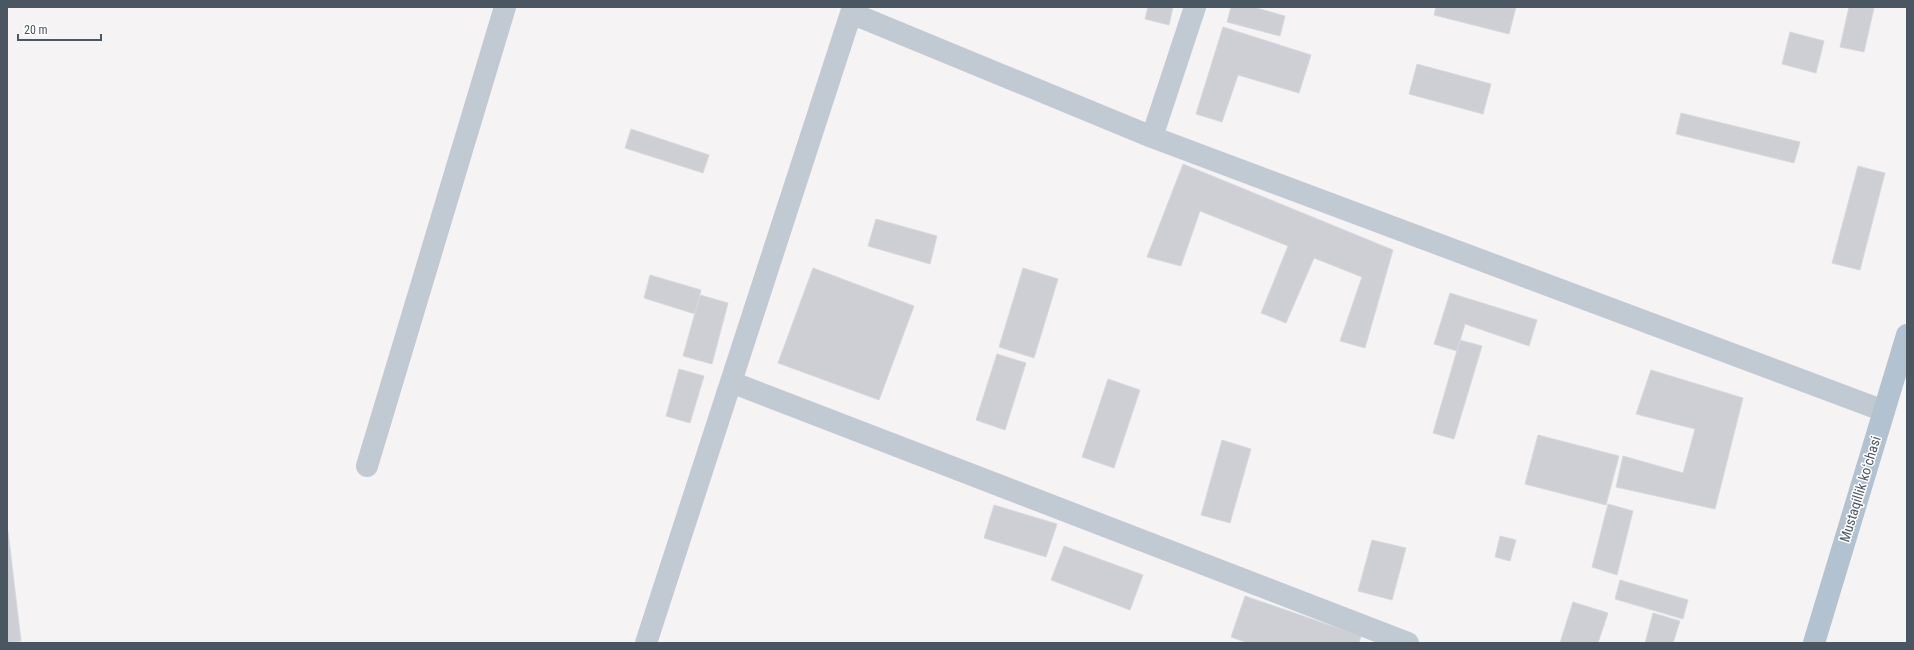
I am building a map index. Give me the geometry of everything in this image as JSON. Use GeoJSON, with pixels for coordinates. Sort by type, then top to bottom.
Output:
{"type":"FeatureCollection","features":[{"type":"Feature","properties":{"kind":"main road","name":"Mustaqillik koʻchasi"},"geometry":{"type":"LineString","coordinates":[[1814,643],[1907,335]]}},
{"type":"Feature","properties":{"kind":"street"},"geometry":{"type":"LineString","coordinates":[[367,466],[506,7]]}},
{"type":"Feature","properties":{"kind":"street"},"geometry":{"type":"LineString","coordinates":[[1152,137],[1195,7]]}},
{"type":"Feature","properties":{"kind":"street"},"geometry":{"type":"LineString","coordinates":[[646,643],[852,10],[1152,137],[1884,411]]}},
{"type":"Feature","properties":{"kind":"street"},"geometry":{"type":"LineString","coordinates":[[731,382],[1408,643]]}},
{"type":"Feature","properties":{"kind":"building"},"geometry":{"type":"Polygon","coordinates":[[[1148,7],[1173,7],[1169,25],[1145,19],[1148,7]]]}},
{"type":"Feature","properties":{"kind":"building"},"geometry":{"type":"Polygon","coordinates":[[[1231,7],[1253,7],[1285,16],[1280,36],[1227,22],[1231,7]]]}},
{"type":"Feature","properties":{"kind":"building"},"geometry":{"type":"Polygon","coordinates":[[[1436,7],[1516,7],[1509,34],[1434,15],[1436,7]]]}},
{"type":"Feature","properties":{"kind":"building"},"geometry":{"type":"Polygon","coordinates":[[[1849,7],[1874,8],[1864,52],[1840,47],[1849,7]]]}},
{"type":"Feature","properties":{"kind":"building"},"geometry":{"type":"Polygon","coordinates":[[[1223,27],[1311,55],[1299,93],[1238,75],[1222,122],[1196,114],[1223,27]]]}},
{"type":"Feature","properties":{"kind":"building"},"geometry":{"type":"Polygon","coordinates":[[[1790,32],[1824,41],[1816,73],[1782,64],[1790,32]]]}},
{"type":"Feature","properties":{"kind":"building"},"geometry":{"type":"Polygon","coordinates":[[[1417,64],[1491,84],[1483,114],[1409,94],[1417,64]]]}},
{"type":"Feature","properties":{"kind":"building"},"geometry":{"type":"Polygon","coordinates":[[[1681,113],[1800,142],[1794,163],[1676,134],[1681,113]]]}},
{"type":"Feature","properties":{"kind":"building"},"geometry":{"type":"Polygon","coordinates":[[[631,129],[709,155],[703,173],[625,148],[631,129]]]}},
{"type":"Feature","properties":{"kind":"building"},"geometry":{"type":"Polygon","coordinates":[[[1183,164],[1393,250],[1365,348],[1340,341],[1362,277],[1314,258],[1286,323],[1261,313],[1288,246],[1200,211],[1181,266],[1147,257],[1183,164]]]}},
{"type":"Feature","properties":{"kind":"building"},"geometry":{"type":"Polygon","coordinates":[[[1858,166],[1885,173],[1860,270],[1832,263],[1858,166]]]}},
{"type":"Feature","properties":{"kind":"building"},"geometry":{"type":"Polygon","coordinates":[[[876,219],[937,236],[930,264],[868,246],[876,219]]]}},
{"type":"Feature","properties":{"kind":"building"},"geometry":{"type":"Polygon","coordinates":[[[813,268],[914,306],[879,400],[778,363],[813,268]]]}},
{"type":"Feature","properties":{"kind":"building"},"geometry":{"type":"Polygon","coordinates":[[[1023,268],[1058,279],[1034,358],[999,347],[1023,268]]]}},
{"type":"Feature","properties":{"kind":"building"},"geometry":{"type":"Polygon","coordinates":[[[650,275],[701,290],[695,314],[644,298],[650,275]]]}},
{"type":"Feature","properties":{"kind":"building"},"geometry":{"type":"Polygon","coordinates":[[[1450,293],[1537,320],[1529,346],[1465,324],[1457,351],[1434,344],[1450,293]]]}},
{"type":"Feature","properties":{"kind":"building"},"geometry":{"type":"Polygon","coordinates":[[[700,295],[728,303],[712,364],[683,356],[700,295]]]}},
{"type":"Feature","properties":{"kind":"building"},"geometry":{"type":"Polygon","coordinates":[[[1460,340],[1482,346],[1454,439],[1433,433],[1460,340]]]}},
{"type":"Feature","properties":{"kind":"building"},"geometry":{"type":"Polygon","coordinates":[[[997,354],[1026,363],[1005,430],[976,420],[997,354]]]}},
{"type":"Feature","properties":{"kind":"building"},"geometry":{"type":"Polygon","coordinates":[[[679,369],[704,376],[690,423],[666,416],[679,369]]]}},
{"type":"Feature","properties":{"kind":"building"},"geometry":{"type":"Polygon","coordinates":[[[1651,370],[1743,398],[1715,509],[1616,487],[1623,456],[1683,473],[1695,429],[1636,414],[1651,370]]]}},
{"type":"Feature","properties":{"kind":"building"},"geometry":{"type":"Polygon","coordinates":[[[1108,379],[1140,390],[1114,468],[1082,457],[1108,379]]]}},
{"type":"Feature","properties":{"kind":"building"},"geometry":{"type":"Polygon","coordinates":[[[1538,435],[1619,456],[1606,505],[1525,484],[1538,435]]]}},
{"type":"Feature","properties":{"kind":"building"},"geometry":{"type":"Polygon","coordinates":[[[1222,440],[1251,449],[1230,523],[1201,515],[1222,440]]]}},
{"type":"Feature","properties":{"kind":"building"},"geometry":{"type":"Polygon","coordinates":[[[1608,504],[1633,511],[1617,575],[1592,567],[1608,504]]]}},
{"type":"Feature","properties":{"kind":"building"},"geometry":{"type":"Polygon","coordinates":[[[994,505],[1057,524],[1046,557],[984,538],[994,505]]]}},
{"type":"Feature","properties":{"kind":"building"},"geometry":{"type":"Polygon","coordinates":[[[7,531],[21,641],[7,643],[7,531]]]}},
{"type":"Feature","properties":{"kind":"building"},"geometry":{"type":"Polygon","coordinates":[[[1500,536],[1516,540],[1510,561],[1495,557],[1500,536]]]}},
{"type":"Feature","properties":{"kind":"building"},"geometry":{"type":"Polygon","coordinates":[[[1372,540],[1406,548],[1392,600],[1358,591],[1372,540]]]}},
{"type":"Feature","properties":{"kind":"building"},"geometry":{"type":"Polygon","coordinates":[[[1064,546],[1143,575],[1130,610],[1051,580],[1064,546]]]}},
{"type":"Feature","properties":{"kind":"building"},"geometry":{"type":"Polygon","coordinates":[[[1620,580],[1688,600],[1683,619],[1615,599],[1620,580]]]}},
{"type":"Feature","properties":{"kind":"building"},"geometry":{"type":"Polygon","coordinates":[[[1245,596],[1361,636],[1359,643],[1248,643],[1231,637],[1245,596]]]}},
{"type":"Feature","properties":{"kind":"building"},"geometry":{"type":"Polygon","coordinates":[[[1573,602],[1608,613],[1598,643],[1560,643],[1573,602]]]}},
{"type":"Feature","properties":{"kind":"building"},"geometry":{"type":"Polygon","coordinates":[[[1653,613],[1680,621],[1673,643],[1645,643],[1653,613]]]}}]}
